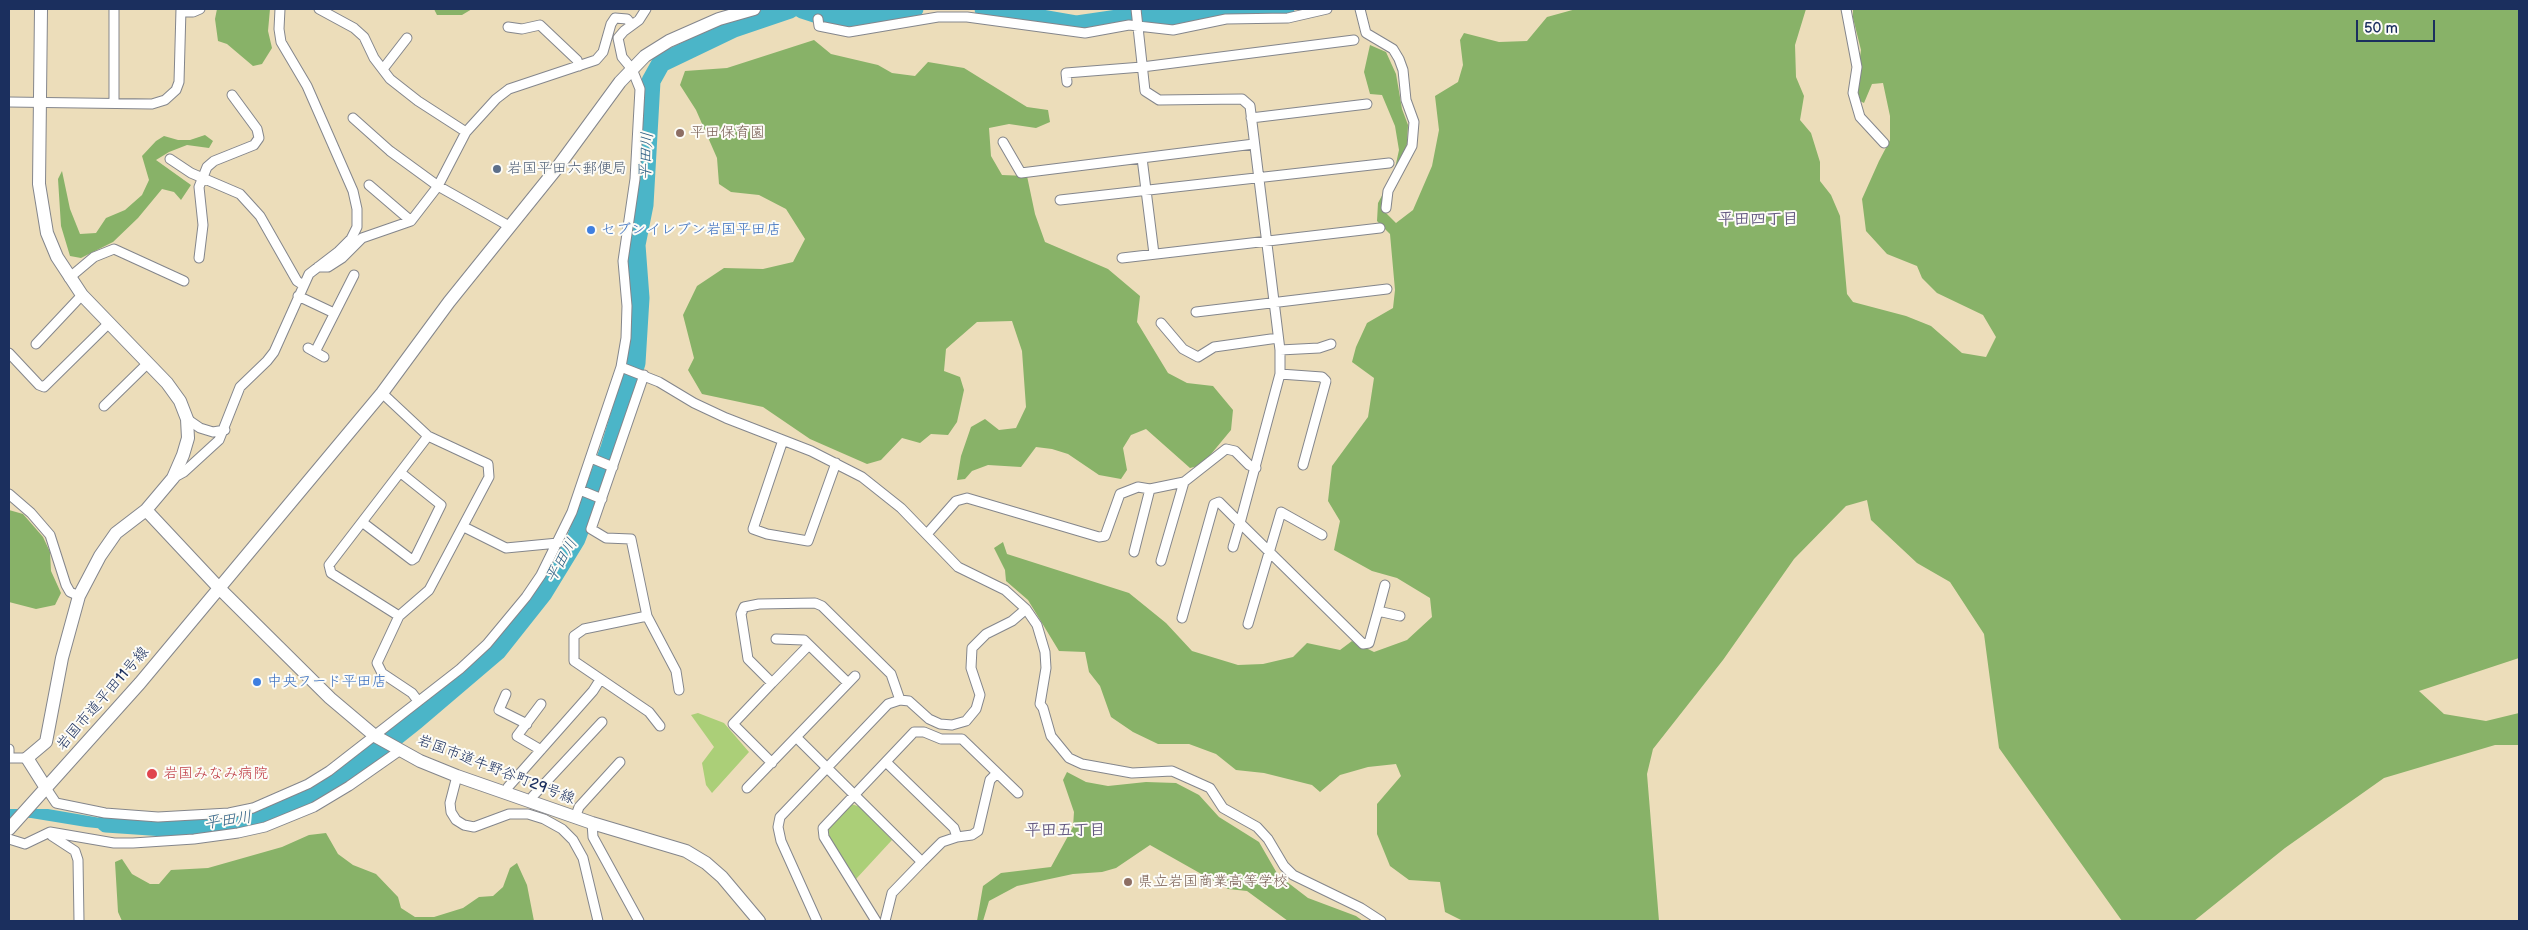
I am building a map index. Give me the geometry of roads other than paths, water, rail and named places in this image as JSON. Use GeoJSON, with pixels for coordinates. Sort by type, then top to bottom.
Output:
{"type":"FeatureCollection","features":[{"type":"Feature","properties":{"kind":"street"},"geometry":{"type":"LineString","coordinates":[[9,749],[9,757],[27,758],[46,742],[62,658],[79,596],[100,556],[116,533],[146,510],[173,478],[188,438],[187,419],[180,401],[167,383],[82,296],[69,278],[47,233],[39,184],[41,9]]}},
{"type":"Feature","properties":{"kind":"street"},"geometry":{"type":"LineString","coordinates":[[114,9],[114,103]]}},
{"type":"Feature","properties":{"kind":"street"},"geometry":{"type":"LineString","coordinates":[[9,102],[152,104],[165,100],[176,90],[179,82],[181,10],[193,12],[200,9]]}},
{"type":"Feature","properties":{"kind":"street"},"geometry":{"type":"LineString","coordinates":[[173,478],[184,472],[209,451],[225,430],[231,407],[240,387],[274,352],[302,285],[310,274],[351,239],[357,228],[357,210],[353,191],[307,86],[281,42],[279,29],[280,9]]}},
{"type":"Feature","properties":{"kind":"street"},"geometry":{"type":"LineString","coordinates":[[319,9],[354,28],[364,37],[374,58],[390,79],[418,101],[466,132]]}},
{"type":"Feature","properties":{"kind":"street"},"geometry":{"type":"LineString","coordinates":[[27,758],[56,803],[105,813],[158,817],[229,813],[254,808],[308,784],[377,737],[418,701],[460,669],[487,644],[526,597],[558,543],[582,491],[625,368],[627,306],[623,261],[635,179],[640,89],[632,69],[622,56],[618,38],[639,20],[646,9]]}},
{"type":"Feature","properties":{"kind":"street","name":"岩国市道平田11号線"},"geometry":{"type":"LineString","coordinates":[[9,832],[220,589],[382,393],[509,226],[557,168],[620,82],[645,56],[669,40],[719,19],[754,9]]}},
{"type":"Feature","properties":{"kind":"street"},"geometry":{"type":"LineString","coordinates":[[818,18],[819,26],[849,32],[938,17],[968,18],[1085,33],[1118,27],[1137,17],[1173,30],[1226,20],[1288,18],[1327,9]]}},
{"type":"Feature","properties":{"kind":"street"},"geometry":{"type":"LineString","coordinates":[[1360,9],[1366,33],[1393,49],[1399,59],[1403,70],[1406,100],[1414,122],[1412,146],[1388,191],[1386,208]]}},
{"type":"Feature","properties":{"kind":"street"},"geometry":{"type":"LineString","coordinates":[[1846,9],[1857,67],[1853,93],[1860,116],[1884,143]]}},
{"type":"Feature","properties":{"kind":"street"},"geometry":{"type":"LineString","coordinates":[[1137,17],[1145,91],[1159,100],[1242,99],[1250,106],[1280,350],[1280,374],[1256,468],[1233,546]]}},
{"type":"Feature","properties":{"kind":"street"},"geometry":{"type":"LineString","coordinates":[[318,267],[328,267],[342,258],[362,238],[411,221],[438,186],[466,132],[496,99],[509,89],[596,60],[602,52],[611,24],[616,18],[627,19],[632,25]]}},
{"type":"Feature","properties":{"kind":"street"},"geometry":{"type":"LineString","coordinates":[[508,27],[522,29],[540,25],[577,60],[579,66]]}},
{"type":"Feature","properties":{"kind":"street"},"geometry":{"type":"LineString","coordinates":[[383,69],[407,38]]}},
{"type":"Feature","properties":{"kind":"street"},"geometry":{"type":"LineString","coordinates":[[1067,82],[1066,73],[1142,67],[1354,40]]}},
{"type":"Feature","properties":{"kind":"street"},"geometry":{"type":"LineString","coordinates":[[199,258],[203,225],[199,196],[202,178],[207,167],[214,161],[254,145],[259,138],[256,129],[232,95]]}},
{"type":"Feature","properties":{"kind":"street"},"geometry":{"type":"LineString","coordinates":[[1251,118],[1367,104]]}},
{"type":"Feature","properties":{"kind":"street"},"geometry":{"type":"LineString","coordinates":[[353,118],[390,150],[438,186],[509,226]]}},
{"type":"Feature","properties":{"kind":"street"},"geometry":{"type":"LineString","coordinates":[[1003,142],[1021,173],[1254,144]]}},
{"type":"Feature","properties":{"kind":"street"},"geometry":{"type":"LineString","coordinates":[[1142,158],[1154,254]]}},
{"type":"Feature","properties":{"kind":"street"},"geometry":{"type":"LineString","coordinates":[[170,159],[178,166],[202,178],[240,194],[260,216],[297,281],[302,285]]}},
{"type":"Feature","properties":{"kind":"street"},"geometry":{"type":"LineString","coordinates":[[1060,200],[1389,162]]}},
{"type":"Feature","properties":{"kind":"street"},"geometry":{"type":"LineString","coordinates":[[369,185],[411,221]]}},
{"type":"Feature","properties":{"kind":"street"},"geometry":{"type":"LineString","coordinates":[[1122,258],[1380,228]]}},
{"type":"Feature","properties":{"kind":"street"},"geometry":{"type":"LineString","coordinates":[[69,278],[94,257],[114,249],[184,280]]}},
{"type":"Feature","properties":{"kind":"street"},"geometry":{"type":"LineString","coordinates":[[316,352],[354,275]]}},
{"type":"Feature","properties":{"kind":"street"},"geometry":{"type":"LineString","coordinates":[[1196,312],[1387,289]]}},
{"type":"Feature","properties":{"kind":"street"},"geometry":{"type":"LineString","coordinates":[[36,344],[82,296]]}},
{"type":"Feature","properties":{"kind":"street"},"geometry":{"type":"LineString","coordinates":[[298,296],[334,313]]}},
{"type":"Feature","properties":{"kind":"street"},"geometry":{"type":"LineString","coordinates":[[9,353],[39,385],[44,387],[109,323]]}},
{"type":"Feature","properties":{"kind":"street"},"geometry":{"type":"LineString","coordinates":[[1161,323],[1183,349],[1198,358],[1207,354],[1214,347],[1278,338]]}},
{"type":"Feature","properties":{"kind":"street"},"geometry":{"type":"LineString","coordinates":[[1280,350],[1320,348],[1331,344]]}},
{"type":"Feature","properties":{"kind":"street"},"geometry":{"type":"LineString","coordinates":[[104,406],[148,363]]}},
{"type":"Feature","properties":{"kind":"street"},"geometry":{"type":"LineString","coordinates":[[625,368],[642,374],[694,404],[836,463],[862,477],[901,508],[958,566],[1005,590],[1026,609],[1037,626],[1046,668],[1040,704],[1043,708],[1051,736],[1069,758],[1082,764],[1132,773],[1172,771],[1210,788],[1223,808],[1257,827],[1268,839],[1284,866],[1293,875],[1361,908],[1381,921]]}},
{"type":"Feature","properties":{"kind":"street"},"geometry":{"type":"LineString","coordinates":[[642,374],[591,528],[606,538],[631,539],[647,616],[676,671],[679,690]]}},
{"type":"Feature","properties":{"kind":"street"},"geometry":{"type":"LineString","coordinates":[[1280,374],[1322,377],[1326,381],[1303,465]]}},
{"type":"Feature","properties":{"kind":"street"},"geometry":{"type":"LineString","coordinates":[[382,393],[428,436],[488,464],[489,477],[429,590],[399,616],[377,663],[382,673],[412,693],[418,701]]}},
{"type":"Feature","properties":{"kind":"street"},"geometry":{"type":"LineString","coordinates":[[187,419],[200,428],[213,432],[225,430]]}},
{"type":"Feature","properties":{"kind":"street"},"geometry":{"type":"LineString","coordinates":[[399,616],[332,573],[329,565],[428,436]]}},
{"type":"Feature","properties":{"kind":"street"},"geometry":{"type":"LineString","coordinates":[[782,440],[753,529],[767,534],[808,541],[836,463]]}},
{"type":"Feature","properties":{"kind":"street"},"geometry":{"type":"LineString","coordinates":[[927,534],[956,501],[967,498],[1099,537],[1104,536],[1120,494],[1138,487],[1150,488],[1184,482],[1226,449],[1235,451],[1249,466],[1256,468]]}},
{"type":"Feature","properties":{"kind":"street"},"geometry":{"type":"LineString","coordinates":[[593,459],[612,466]]}},
{"type":"Feature","properties":{"kind":"street"},"geometry":{"type":"LineString","coordinates":[[362,522],[412,560],[415,558],[441,505],[401,473]]}},
{"type":"Feature","properties":{"kind":"street"},"geometry":{"type":"LineString","coordinates":[[1161,561],[1184,482]]}},
{"type":"Feature","properties":{"kind":"street"},"geometry":{"type":"LineString","coordinates":[[1134,552],[1150,488]]}},
{"type":"Feature","properties":{"kind":"street"},"geometry":{"type":"LineString","coordinates":[[582,491],[601,499]]}},
{"type":"Feature","properties":{"kind":"street"},"geometry":{"type":"LineString","coordinates":[[9,494],[31,513],[50,535],[66,585],[70,592],[79,596]]}},
{"type":"Feature","properties":{"kind":"street"},"geometry":{"type":"LineString","coordinates":[[1182,618],[1214,504],[1218,502],[1363,644],[1369,643],[1385,585]]}},
{"type":"Feature","properties":{"kind":"street","name":"岩国市道牛野谷町29号線"},"geometry":{"type":"LineString","coordinates":[[146,510],[220,589],[330,698],[377,737],[398,750],[457,776],[575,818],[686,852],[706,863],[735,890],[759,921]]}},
{"type":"Feature","properties":{"kind":"street"},"geometry":{"type":"LineString","coordinates":[[1248,624],[1281,512],[1322,535]]}},
{"type":"Feature","properties":{"kind":"street"},"geometry":{"type":"LineString","coordinates":[[464,527],[506,548],[558,543]]}},
{"type":"Feature","properties":{"kind":"street"},"geometry":{"type":"LineString","coordinates":[[772,682],[748,659],[741,614],[744,607],[759,604],[815,603],[822,606],[891,674],[900,700]]}},
{"type":"Feature","properties":{"kind":"street"},"geometry":{"type":"LineString","coordinates":[[817,921],[781,841],[778,827],[780,817],[888,704],[900,700],[909,701],[929,719],[940,724],[952,725],[966,721],[976,709],[980,695],[971,668],[972,648],[986,634],[1012,621],[1026,609]]}},
{"type":"Feature","properties":{"kind":"street"},"geometry":{"type":"LineString","coordinates":[[1378,611],[1400,616]]}},
{"type":"Feature","properties":{"kind":"street"},"geometry":{"type":"LineString","coordinates":[[647,616],[584,629],[574,636],[574,661],[648,712],[660,726]]}},
{"type":"Feature","properties":{"kind":"street"},"geometry":{"type":"LineString","coordinates":[[776,639],[804,640],[848,683]]}},
{"type":"Feature","properties":{"kind":"street"},"geometry":{"type":"LineString","coordinates":[[772,763],[734,724],[809,645]]}},
{"type":"Feature","properties":{"kind":"street"},"geometry":{"type":"LineString","coordinates":[[748,788],[855,676]]}},
{"type":"Feature","properties":{"kind":"street"},"geometry":{"type":"LineString","coordinates":[[506,793],[508,787],[593,691],[600,680]]}},
{"type":"Feature","properties":{"kind":"street"},"geometry":{"type":"LineString","coordinates":[[506,694],[498,710],[527,724]]}},
{"type":"Feature","properties":{"kind":"street"},"geometry":{"type":"LineString","coordinates":[[541,704],[517,736],[541,750]]}},
{"type":"Feature","properties":{"kind":"street"},"geometry":{"type":"LineString","coordinates":[[531,802],[533,796],[602,722]]}},
{"type":"Feature","properties":{"kind":"street"},"geometry":{"type":"LineString","coordinates":[[876,921],[824,837],[823,828],[914,732],[924,732],[941,739],[962,739],[996,774],[1018,793]]}},
{"type":"Feature","properties":{"kind":"street"},"geometry":{"type":"LineString","coordinates":[[797,738],[922,862]]}},
{"type":"Feature","properties":{"kind":"street"},"geometry":{"type":"LineString","coordinates":[[9,832],[25,844],[50,832],[114,843],[133,843],[194,839],[265,827],[314,807],[349,786],[398,750]]}},
{"type":"Feature","properties":{"kind":"street"},"geometry":{"type":"LineString","coordinates":[[575,818],[580,808],[620,762]]}},
{"type":"Feature","properties":{"kind":"street"},"geometry":{"type":"LineString","coordinates":[[886,762],[954,828],[957,837]]}},
{"type":"Feature","properties":{"kind":"street"},"geometry":{"type":"LineString","coordinates":[[885,921],[892,893],[942,842],[972,835],[978,831],[990,780],[996,774]]}},
{"type":"Feature","properties":{"kind":"street"},"geometry":{"type":"LineString","coordinates":[[457,776],[450,803],[451,812],[456,820],[464,825],[474,827],[509,814],[528,814],[550,822],[562,829],[573,840],[583,858],[598,921]]}},
{"type":"Feature","properties":{"kind":"street"},"geometry":{"type":"LineString","coordinates":[[592,823],[593,837],[639,921]]}},
{"type":"Feature","properties":{"kind":"street"},"geometry":{"type":"LineString","coordinates":[[50,832],[52,836],[75,851],[78,860],[79,921]]}},
{"type":"Feature","properties":{"kind":"water"},"geometry":{"type":"Polygon","coordinates":[[[9,809],[48,809],[124,822],[131,825],[125,831],[31,818],[9,817],[9,809]]]}},
{"type":"Feature","properties":{"kind":"waterway","name":"平田川"},"geometry":{"type":"LineString","coordinates":[[106,823],[165,827],[209,826],[248,822],[302,799],[367,759],[497,651],[543,593],[576,539],[610,448],[636,363],[640,298],[636,245],[644,205],[651,81],[661,63],[734,28],[790,9]]}},
{"type":"Feature","properties":{"kind":"waterway","name":"平田川"},"geometry":{"type":"LineString","coordinates":[[802,9],[833,19],[914,9]]}},
{"type":"Feature","properties":{"kind":"waterway","name":"平田川"},"geometry":{"type":"LineString","coordinates":[[984,9],[1077,25],[1125,18],[1186,18],[1223,9],[1266,12],[1285,9]]}},
{"type":"Feature","properties":{"kind":"place","name":"平田保育園"},"geometry":{"type":"Point","coordinates":[680,133]}},
{"type":"Feature","properties":{"kind":"place","name":"岩国平田六郵便局"},"geometry":{"type":"Point","coordinates":[497,169]}},
{"type":"Feature","properties":{"kind":"place","name":"セブンイレブン岩国平田店"},"geometry":{"type":"Point","coordinates":[591,230]}},
{"type":"Feature","properties":{"kind":"place","name":"中央フード平田店"},"geometry":{"type":"Point","coordinates":[257,682]}},
{"type":"Feature","properties":{"kind":"place","name":"岩国みなみ病院"},"geometry":{"type":"Point","coordinates":[152,774]}},
{"type":"Feature","properties":{"kind":"place","name":"県立岩国商業高等学校"},"geometry":{"type":"Point","coordinates":[1128,882]}},
{"type":"Feature","properties":{"kind":"district","name":"平田四丁目"},"geometry":{"type":"Point","coordinates":[1758,220]}},
{"type":"Feature","properties":{"kind":"district","name":"平田五丁目"},"geometry":{"type":"Point","coordinates":[1065,831]}}]}
